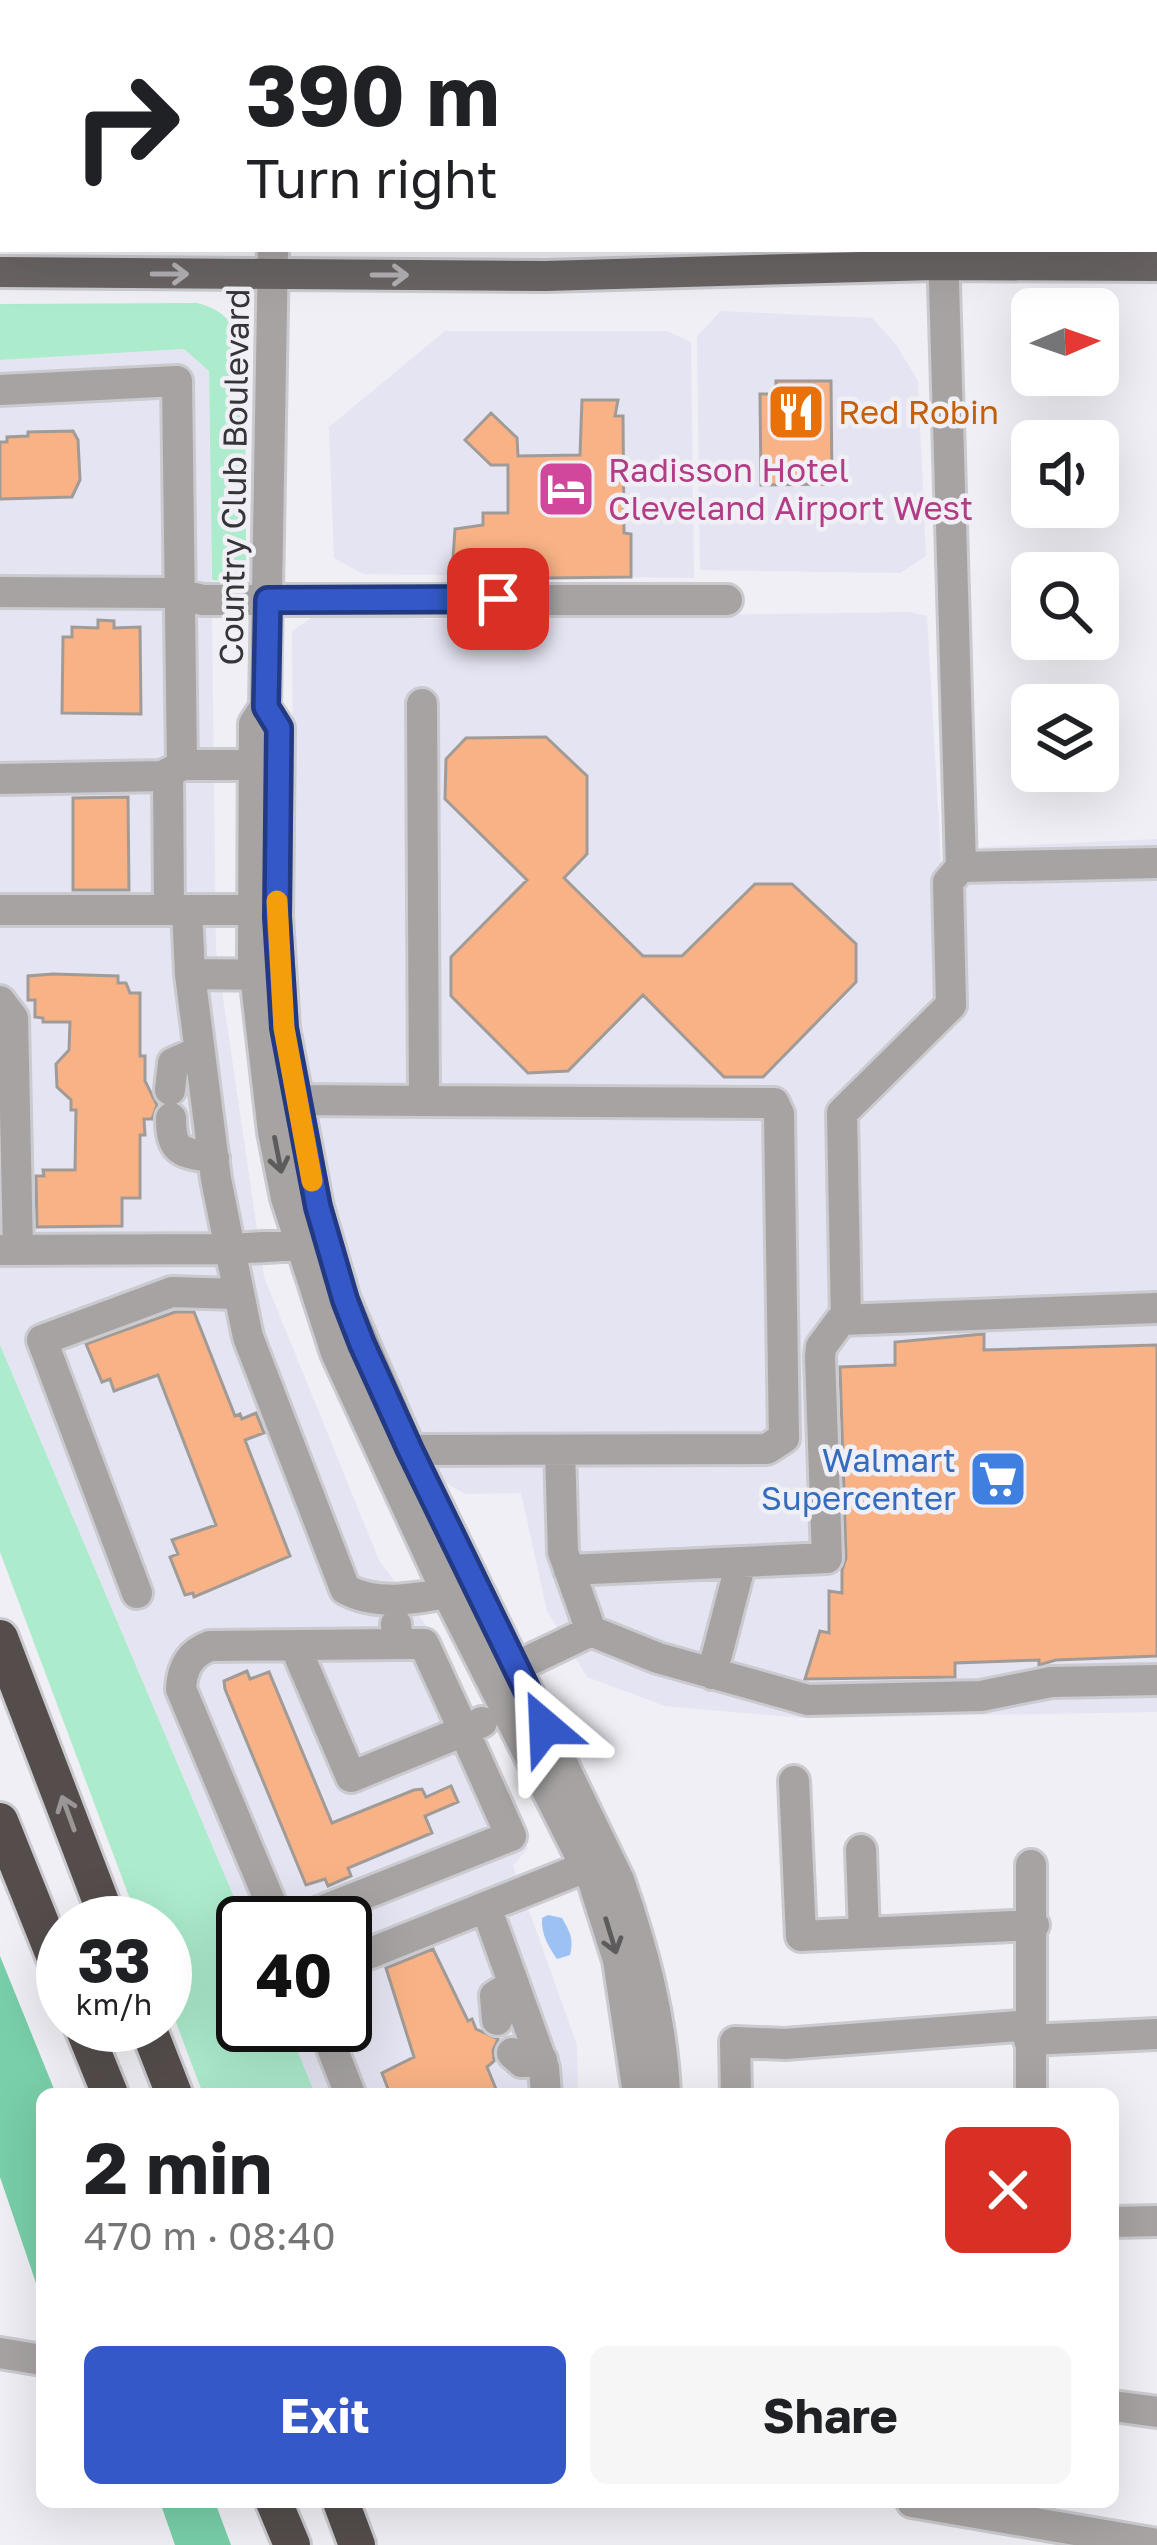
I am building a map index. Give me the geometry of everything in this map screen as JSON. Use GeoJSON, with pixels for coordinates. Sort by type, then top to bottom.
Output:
{"type":"FeatureCollection","features":[{"type":"Feature","properties":{"kind":"highway"},"geometry":{"type":"LineString","coordinates":[[0,1638],[99,1896]]}},
{"type":"Feature","properties":{"kind":"highway"},"geometry":{"type":"LineString","coordinates":[[0,1821],[36,1911]]}},
{"type":"Feature","properties":{"kind":"highway"},"geometry":{"type":"LineString","coordinates":[[93,2052],[108,2088]]}},
{"type":"Feature","properties":{"kind":"highway"},"geometry":{"type":"LineString","coordinates":[[158,2052],[172,2088]]}},
{"type":"Feature","properties":{"kind":"highway"},"geometry":{"type":"LineString","coordinates":[[277,2508],[292,2545]]}},
{"type":"Feature","properties":{"kind":"highway"},"geometry":{"type":"LineString","coordinates":[[342,2508],[357,2545]]}},
{"type":"Feature","properties":{"kind":"main road"},"geometry":{"type":"LineString","coordinates":[[0,272],[273,261],[545,276],[944,257],[1157,266]]}},
{"type":"Feature","properties":{"kind":"street"},"geometry":{"type":"LineString","coordinates":[[846,1320],[842,1113],[951,1005],[948,883],[961,868],[944,257]]}},
{"type":"Feature","properties":{"kind":"street","name":"Country Club Boulevard"},"geometry":{"type":"LineString","coordinates":[[273,261],[266,707],[279,728],[267,975],[273,1132],[299,1245],[336,1353],[447,1593],[503,1673]]}},
{"type":"Feature","properties":{"kind":"street"},"geometry":{"type":"LineString","coordinates":[[0,390],[177,382],[182,596],[175,769],[178,910],[237,1294],[248,1336],[345,1589],[394,1600],[447,1593]]}},
{"type":"Feature","properties":{"kind":"street"},"geometry":{"type":"LineString","coordinates":[[0,592],[268,600],[727,600]]}},
{"type":"Feature","properties":{"kind":"street"},"geometry":{"type":"LineString","coordinates":[[422,704],[424,1101]]}},
{"type":"Feature","properties":{"kind":"street","name":"Country Club Boulevard"},"geometry":{"type":"LineString","coordinates":[[266,707],[254,724],[253,910],[318,1207],[345,1300],[503,1673],[640,1940],[655,2007],[664,2088]]}},
{"type":"Feature","properties":{"kind":"street"},"geometry":{"type":"LineString","coordinates":[[0,779],[254,765]]}},
{"type":"Feature","properties":{"kind":"street"},"geometry":{"type":"LineString","coordinates":[[961,868],[1157,863]]}},
{"type":"Feature","properties":{"kind":"street"},"geometry":{"type":"LineString","coordinates":[[0,910],[253,910]]}},
{"type":"Feature","properties":{"kind":"street"},"geometry":{"type":"LineString","coordinates":[[190,974],[267,975]]}},
{"type":"Feature","properties":{"kind":"street"},"geometry":{"type":"LineString","coordinates":[[0,1001],[13,1018],[9,1250],[299,1245]]}},
{"type":"Feature","properties":{"kind":"street"},"geometry":{"type":"LineString","coordinates":[[198,1052],[173,1063],[172,1142],[178,1149],[214,1158]]}},
{"type":"Feature","properties":{"kind":"street"},"geometry":{"type":"LineString","coordinates":[[295,1100],[765,1101],[774,1103],[778,1114],[784,1438],[767,1449],[410,1450]]}},
{"type":"Feature","properties":{"kind":"street"},"geometry":{"type":"LineString","coordinates":[[137,1593],[41,1340],[172,1292],[237,1294]]}},
{"type":"Feature","properties":{"kind":"street"},"geometry":{"type":"LineString","coordinates":[[568,1570],[827,1558],[820,1357],[841,1320],[1157,1307]]}},
{"type":"Feature","properties":{"kind":"street"},"geometry":{"type":"LineString","coordinates":[[560,1450],[560,1512],[568,1570],[591,1631]]}},
{"type":"Feature","properties":{"kind":"street"},"geometry":{"type":"LineString","coordinates":[[712,1674],[741,1562]]}},
{"type":"Feature","properties":{"kind":"street"},"geometry":{"type":"LineString","coordinates":[[394,1600],[398,1644]]}},
{"type":"Feature","properties":{"kind":"street"},"geometry":{"type":"LineString","coordinates":[[503,1673],[591,1631],[712,1674],[808,1700],[981,1696],[1051,1682],[1157,1680]]}},
{"type":"Feature","properties":{"kind":"street"},"geometry":{"type":"LineString","coordinates":[[268,1896],[181,1689],[190,1658],[210,1646],[424,1644],[511,1836],[359,1896]]}},
{"type":"Feature","properties":{"kind":"street"},"geometry":{"type":"LineString","coordinates":[[295,1646],[351,1778],[518,1704]]}},
{"type":"Feature","properties":{"kind":"street"},"geometry":{"type":"LineString","coordinates":[[794,1781],[801,1936],[1034,1925]]}},
{"type":"Feature","properties":{"kind":"street"},"geometry":{"type":"LineString","coordinates":[[861,1850],[864,1933]]}},
{"type":"Feature","properties":{"kind":"street","name":"Country Club Boulevard"},"geometry":{"type":"LineString","coordinates":[[597,1862],[637,2088]]}},
{"type":"Feature","properties":{"kind":"street"},"geometry":{"type":"LineString","coordinates":[[372,1952],[597,1862]]}},
{"type":"Feature","properties":{"kind":"street"},"geometry":{"type":"LineString","coordinates":[[1031,1864],[1031,2088]]}},
{"type":"Feature","properties":{"kind":"street"},"geometry":{"type":"LineString","coordinates":[[486,1906],[514,1984],[527,2057],[542,2088]]}},
{"type":"Feature","properties":{"kind":"street"},"geometry":{"type":"LineString","coordinates":[[497,2020],[495,1996],[514,1984]]}},
{"type":"Feature","properties":{"kind":"street"},"geometry":{"type":"LineString","coordinates":[[736,2088],[735,2042],[785,2044],[1030,2032],[1157,2033]]}},
{"type":"Feature","properties":{"kind":"street"},"geometry":{"type":"LineString","coordinates":[[334,2052],[348,2088]]}},
{"type":"Feature","properties":{"kind":"street"},"geometry":{"type":"LineString","coordinates":[[1119,2222],[1157,2221]]}},
{"type":"Feature","properties":{"kind":"street"},"geometry":{"type":"LineString","coordinates":[[0,2354],[36,2359]]}},
{"type":"Feature","properties":{"kind":"street"},"geometry":{"type":"LineString","coordinates":[[1119,2407],[1157,2412]]}},
{"type":"Feature","properties":{"kind":"street"},"geometry":{"type":"LineString","coordinates":[[991,2508],[1045,2512],[1142,2543]]}},
{"type":"Feature","properties":{"kind":"shaded area"},"geometry":{"type":"Polygon","coordinates":[[[721,311],[872,318],[895,343],[918,381],[926,556],[900,573],[700,570],[697,336],[721,311]]]}},
{"type":"Feature","properties":{"kind":"shaded area"},"geometry":{"type":"Polygon","coordinates":[[[445,331],[667,331],[691,342],[694,578],[363,574],[334,558],[329,427],[445,331]]]}},
{"type":"Feature","properties":{"kind":"shaded area"},"geometry":{"type":"Polygon","coordinates":[[[184,349],[209,371],[216,950],[264,1277],[379,1560],[435,1638],[528,1848],[513,1866],[577,2045],[578,2088],[313,2088],[298,2052],[372,2052],[372,1896],[234,1896],[0,1345],[0,360],[184,349]]]}},
{"type":"Feature","properties":{"kind":"shaded area"},"geometry":{"type":"Polygon","coordinates":[[[908,612],[927,616],[942,877],[982,847],[1157,839],[1157,1712],[802,1718],[665,1706],[587,1677],[547,1611],[521,1493],[465,1494],[439,1479],[388,1368],[346,1253],[318,1152],[298,1004],[294,924],[292,631],[313,617],[337,614],[431,619],[908,612]]]}},
{"type":"Feature","properties":{"kind":"green space"},"geometry":{"type":"Polygon","coordinates":[[[197,303],[230,323],[245,360],[246,561],[239,578],[226,582],[212,580],[209,371],[184,349],[0,360],[0,304],[197,303]]]}},
{"type":"Feature","properties":{"kind":"green space"},"geometry":{"type":"Polygon","coordinates":[[[0,1345],[234,1896],[216,1896],[216,2052],[298,2052],[313,2088],[201,2088],[187,2052],[192,2052],[192,1896],[129,1896],[0,1552],[0,1345]]]}},
{"type":"Feature","properties":{"kind":"green space"},"geometry":{"type":"Polygon","coordinates":[[[0,1956],[54,2088],[36,2088],[36,2283],[0,2177],[0,1956]]]}},
{"type":"Feature","properties":{"kind":"green space"},"geometry":{"type":"Polygon","coordinates":[[[162,2508],[217,2508],[231,2545],[175,2545],[162,2508]]]}},
{"type":"Feature","properties":{"kind":"water"},"geometry":{"type":"Polygon","coordinates":[[[548,1915],[565,1923],[570,1955],[557,1959],[548,1945],[542,1918],[548,1915]]]}},
{"type":"Feature","properties":{"kind":"building","name":"Red Robin"},"geometry":{"type":"Polygon","coordinates":[[[776,381],[831,381],[832,484],[761,485],[760,394],[776,394],[776,381]]]}},
{"type":"Feature","properties":{"kind":"building","name":"Radisson Hotel Cleveland Airport West"},"geometry":{"type":"Polygon","coordinates":[[[582,400],[618,400],[615,416],[623,416],[624,533],[631,534],[631,577],[465,579],[465,573],[452,573],[455,529],[483,525],[483,513],[508,513],[508,465],[491,465],[465,440],[491,413],[517,438],[518,456],[580,455],[582,400]]]}},
{"type":"Feature","properties":{"kind":"building"},"geometry":{"type":"Polygon","coordinates":[[[73,431],[78,440],[80,480],[72,497],[0,499],[0,442],[28,436],[28,432],[73,431]]]}},
{"type":"Feature","properties":{"kind":"building"},"geometry":{"type":"Polygon","coordinates":[[[98,620],[114,621],[114,628],[140,627],[141,714],[62,713],[63,637],[72,637],[72,627],[98,628],[98,620]]]}},
{"type":"Feature","properties":{"kind":"building"},"geometry":{"type":"Polygon","coordinates":[[[546,737],[587,776],[587,854],[564,878],[643,956],[682,956],[755,884],[792,884],[856,944],[856,982],[763,1077],[724,1077],[643,995],[568,1071],[528,1073],[451,996],[451,957],[527,880],[445,799],[446,759],[466,738],[546,737]]]}},
{"type":"Feature","properties":{"kind":"building"},"geometry":{"type":"Polygon","coordinates":[[[128,797],[129,890],[73,890],[73,798],[128,797]]]}},
{"type":"Feature","properties":{"kind":"building"},"geometry":{"type":"Polygon","coordinates":[[[28,976],[118,976],[118,983],[126,983],[130,993],[140,993],[140,1056],[145,1056],[145,1081],[157,1105],[152,1119],[144,1119],[145,1135],[140,1135],[140,1198],[122,1198],[122,1226],[37,1227],[36,1176],[44,1176],[43,1170],[75,1170],[76,1110],[71,1110],[71,1100],[57,1087],[56,1064],[69,1050],[70,1022],[43,1022],[35,1017],[35,1000],[28,1000],[28,976]]]}},
{"type":"Feature","properties":{"kind":"building"},"geometry":{"type":"Polygon","coordinates":[[[175,1312],[194,1312],[235,1416],[240,1414],[242,1419],[256,1413],[264,1433],[245,1440],[290,1556],[194,1597],[193,1593],[185,1595],[170,1557],[178,1554],[172,1540],[216,1525],[158,1375],[114,1391],[110,1379],[102,1382],[86,1344],[175,1312]]]}},
{"type":"Feature","properties":{"kind":"building","name":"Walmart Supercenter"},"geometry":{"type":"Polygon","coordinates":[[[984,1334],[984,1350],[1157,1345],[1157,1656],[1056,1660],[1039,1665],[1039,1660],[955,1663],[955,1677],[805,1679],[820,1631],[829,1633],[829,1591],[842,1593],[846,1558],[840,1367],[895,1365],[895,1342],[984,1334]]]}},
{"type":"Feature","properties":{"kind":"building"},"geometry":{"type":"Polygon","coordinates":[[[247,1671],[250,1679],[269,1672],[332,1823],[414,1790],[422,1789],[426,1797],[451,1786],[458,1802],[425,1816],[432,1833],[348,1868],[351,1876],[328,1886],[325,1879],[306,1885],[225,1689],[224,1681],[247,1671]]]}},
{"type":"Feature","properties":{"kind":"building"},"geometry":{"type":"Polygon","coordinates":[[[433,1949],[468,2021],[472,2019],[476,2029],[498,2039],[494,2061],[487,2067],[496,2088],[388,2088],[382,2073],[414,2057],[386,1968],[433,1949]]]}},
{"type":"Feature","properties":{"kind":"slow traffic"},"geometry":{"type":"LineString","coordinates":[[277,901],[284,1028],[312,1181]]}},
{"type":"Feature","properties":{"kind":"place","name":"Red Robin"},"geometry":{"type":"Point","coordinates":[796,412]}},
{"type":"Feature","properties":{"kind":"place","name":"Radisson Hotel Cleveland Airport West"},"geometry":{"type":"Point","coordinates":[566,489]}},
{"type":"Feature","properties":{"kind":"place","name":"Walmart Supercenter"},"geometry":{"type":"Point","coordinates":[998,1479]}},
{"type":"Feature","properties":{"kind":"route"},"geometry":{"type":"LineString","coordinates":[[498,599],[268,600],[266,707],[279,728],[277,917],[284,1028],[318,1207],[362,1344],[545,1727]]}}]}
